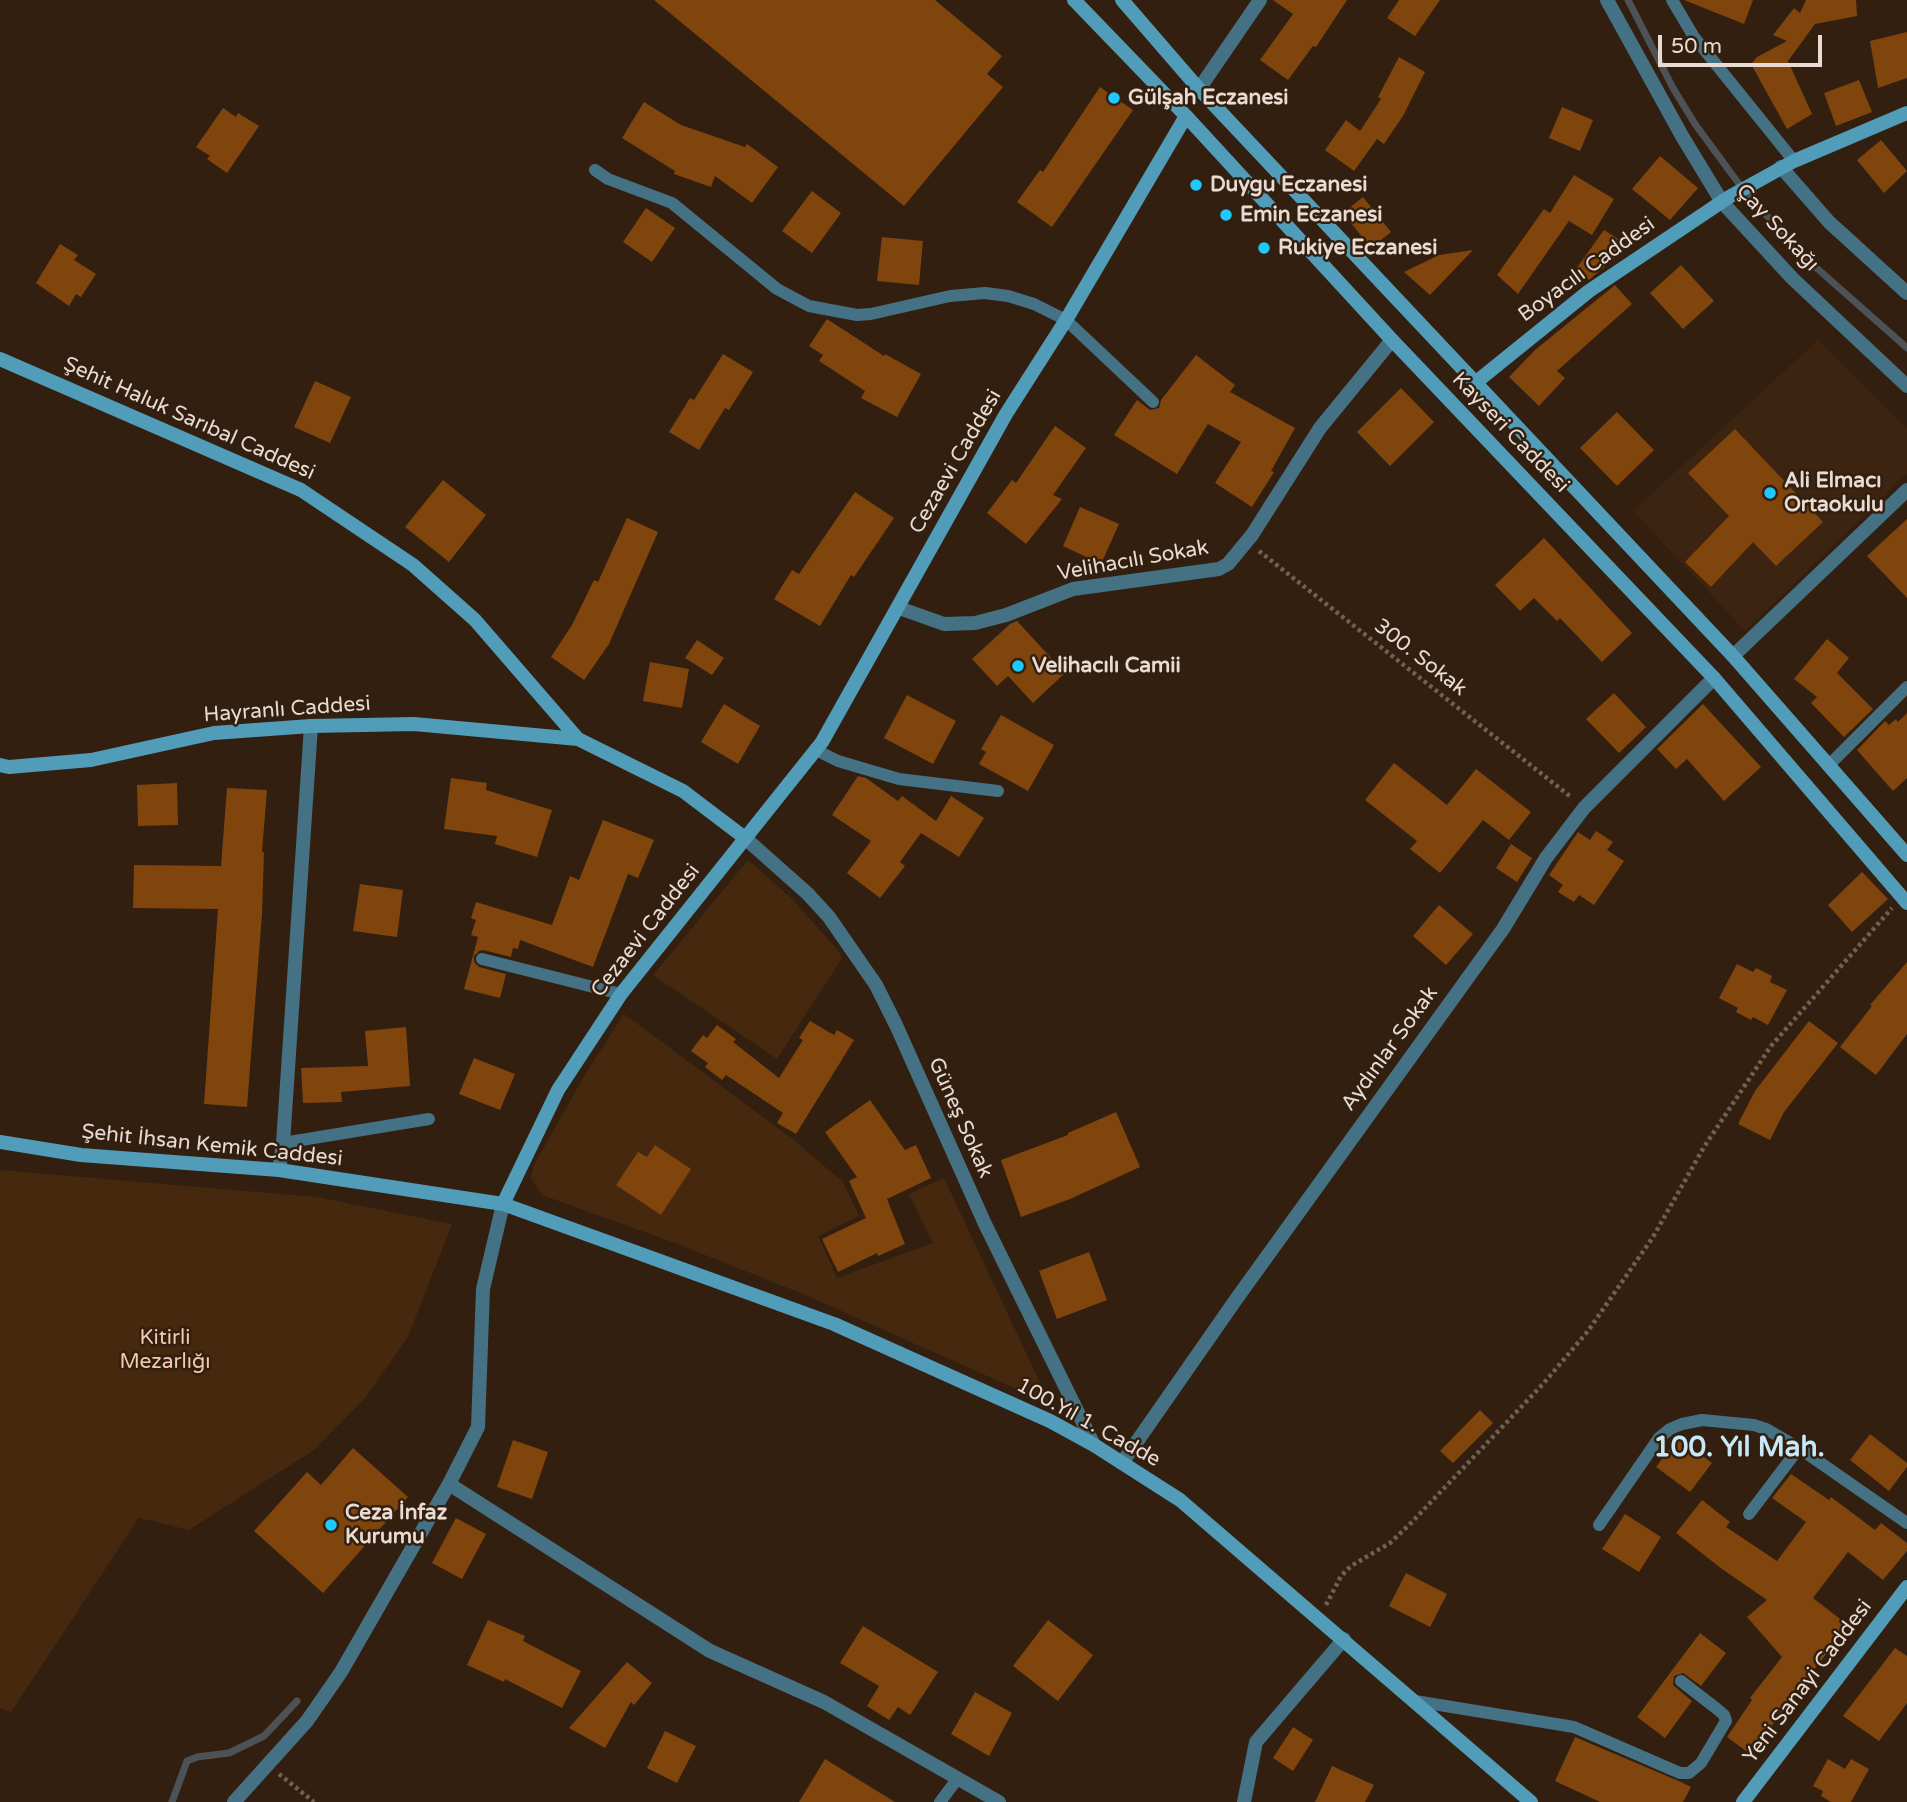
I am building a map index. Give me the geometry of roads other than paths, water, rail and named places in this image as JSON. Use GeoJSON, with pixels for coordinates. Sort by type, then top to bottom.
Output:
{"type":"FeatureCollection","features":[{"type":"Feature","properties":{"kind":"street","name":"Kayseri Caddesi"},"geometry":{"type":"LineString","coordinates":[[1074,0],[1186,116],[1392,340],[1714,678],[1904,900]]}},
{"type":"Feature","properties":{"kind":"street","name":"Kayseri Caddesi"},"geometry":{"type":"LineString","coordinates":[[1122,0],[1199,89],[1733,656],[1906,853]]}},
{"type":"Feature","properties":{"kind":"street"},"geometry":{"type":"LineString","coordinates":[[1199,89],[1259,0]]}},
{"type":"Feature","properties":{"kind":"street","name":"Çay Sokağı"},"geometry":{"type":"LineString","coordinates":[[1607,0],[1682,136],[1725,200],[1792,278],[1907,386]]}},
{"type":"Feature","properties":{"kind":"street"},"geometry":{"type":"LineString","coordinates":[[1907,113],[1782,167],[1829,222],[1907,292]]}},
{"type":"Feature","properties":{"kind":"street","name":"Cezaevi Caddesi"},"geometry":{"type":"LineString","coordinates":[[234,1802],[307,1721],[341,1672],[478,1427],[483,1289],[503,1204],[558,1090],[621,994],[816,750],[899,608],[992,438],[1066,320],[1186,116]]}},
{"type":"Feature","properties":{"kind":"street","name":"Boyacılı Caddesi"},"geometry":{"type":"LineString","coordinates":[[1475,383],[1589,291],[1725,200],[1782,167]]}},
{"type":"Feature","properties":{"kind":"street","name":"Velihacılı Sokak"},"geometry":{"type":"LineString","coordinates":[[899,608],[944,624],[975,623],[1006,615],[1073,589],[1219,569],[1228,564],[1247,542],[1320,428],[1392,340]]}},
{"type":"Feature","properties":{"kind":"street","name":"Şehit Haluk Sarıbal Caddesi"},"geometry":{"type":"LineString","coordinates":[[0,359],[301,490],[413,565],[475,620],[578,739],[683,791],[745,838]]}},
{"type":"Feature","properties":{"kind":"street"},"geometry":{"type":"LineString","coordinates":[[1733,656],[1907,490]]}},
{"type":"Feature","properties":{"kind":"street","name":"Aydınlar Sokak"},"geometry":{"type":"LineString","coordinates":[[1122,1463],[1237,1298],[1503,929],[1546,859],[1584,808],[1714,678]]}},
{"type":"Feature","properties":{"kind":"street","name":"Hayranlı Caddesi"},"geometry":{"type":"LineString","coordinates":[[0,765],[9,767],[91,760],[214,733],[311,726],[414,724],[578,739]]}},
{"type":"Feature","properties":{"kind":"street"},"geometry":{"type":"LineString","coordinates":[[279,1170],[311,726]]}},
{"type":"Feature","properties":{"kind":"street","name":"Güneş Sokak"},"geometry":{"type":"LineString","coordinates":[[745,838],[830,917],[876,985],[980,1213],[1094,1446]]}},
{"type":"Feature","properties":{"kind":"street","name":"Şehit İhsan Kemik Caddesi"},"geometry":{"type":"LineString","coordinates":[[0,1142],[81,1155],[279,1170],[503,1204]]}},
{"type":"Feature","properties":{"kind":"street","name":"100.Yıl 1. Cadde"},"geometry":{"type":"LineString","coordinates":[[503,1204],[834,1324],[1050,1421],[1094,1446],[1180,1500],[1531,1802]]}},
{"type":"Feature","properties":{"kind":"street"},"geometry":{"type":"LineString","coordinates":[[449,1483],[710,1651],[824,1702],[999,1802]]}},
{"type":"Feature","properties":{"kind":"street","name":"Yeni Sanayi Caddesi"},"geometry":{"type":"LineString","coordinates":[[1743,1802],[1907,1587]]}},
{"type":"Feature","properties":{"kind":"street"},"geometry":{"type":"LineString","coordinates":[[1244,1802],[1256,1742],[1343,1639]]}},
{"type":"Feature","properties":{"kind":"lane"},"geometry":{"type":"LineString","coordinates":[[1672,0],[1782,167]]}},
{"type":"Feature","properties":{"kind":"lane"},"geometry":{"type":"LineString","coordinates":[[595,170],[608,179],[672,203],[777,289],[809,306],[857,315],[872,314],[950,296],[985,293],[1008,296],[1034,304],[1066,320],[1153,402]]}},
{"type":"Feature","properties":{"kind":"lane"},"geometry":{"type":"LineString","coordinates":[[1828,766],[1907,687]]}},
{"type":"Feature","properties":{"kind":"lane"},"geometry":{"type":"LineString","coordinates":[[816,750],[838,761],[899,779],[998,791]]}},
{"type":"Feature","properties":{"kind":"lane"},"geometry":{"type":"LineString","coordinates":[[482,959],[621,994]]}},
{"type":"Feature","properties":{"kind":"lane"},"geometry":{"type":"LineString","coordinates":[[283,1143],[429,1119]]}},
{"type":"Feature","properties":{"kind":"lane"},"geometry":{"type":"LineString","coordinates":[[1599,1525],[1649,1451],[1670,1429],[1702,1420],[1754,1425],[1766,1429],[1907,1523]]}},
{"type":"Feature","properties":{"kind":"lane"},"geometry":{"type":"LineString","coordinates":[[1749,1514],[1798,1448]]}},
{"type":"Feature","properties":{"kind":"lane"},"geometry":{"type":"LineString","coordinates":[[1415,1701],[1574,1727],[1680,1773],[1689,1773],[1701,1763],[1727,1721],[1724,1715],[1681,1682]]}},
{"type":"Feature","properties":{"kind":"lane"},"geometry":{"type":"LineString","coordinates":[[940,1802],[958,1778]]}},
{"type":"Feature","properties":{"kind":"waterway"},"geometry":{"type":"LineString","coordinates":[[1628,0],[1673,88],[1695,124],[1742,188],[1803,256],[1907,348]]}},
{"type":"Feature","properties":{"kind":"waterway"},"geometry":{"type":"LineString","coordinates":[[172,1802],[187,1761],[229,1753],[264,1736],[297,1701]]}},
{"type":"Feature","properties":{"kind":"place","name":"Gülşah Eczanesi"},"geometry":{"type":"Point","coordinates":[1114,98]}},
{"type":"Feature","properties":{"kind":"place","name":"Duygu Eczanesi"},"geometry":{"type":"Point","coordinates":[1196,185]}},
{"type":"Feature","properties":{"kind":"place","name":"Emin Eczanesi"},"geometry":{"type":"Point","coordinates":[1226,215]}},
{"type":"Feature","properties":{"kind":"place","name":"Rukiye Eczanesi"},"geometry":{"type":"Point","coordinates":[1264,248]}},
{"type":"Feature","properties":{"kind":"place","name":"Ali Elmacı Ortaokulu"},"geometry":{"type":"Point","coordinates":[1770,493]}},
{"type":"Feature","properties":{"kind":"place","name":"Velihacılı Camii"},"geometry":{"type":"Point","coordinates":[1018,666]}},
{"type":"Feature","properties":{"kind":"place","name":"Ceza İnfaz Kurumu"},"geometry":{"type":"Point","coordinates":[331,1525]}},
{"type":"Feature","properties":{"kind":"district","name":"100. Yıl Mah."},"geometry":{"type":"Point","coordinates":[1739,1449]}},
{"type":"Feature","properties":{"kind":"park label","name":"Kitirli Mezarlığı"},"geometry":{"type":"Point","coordinates":[165,1350]}}]}
